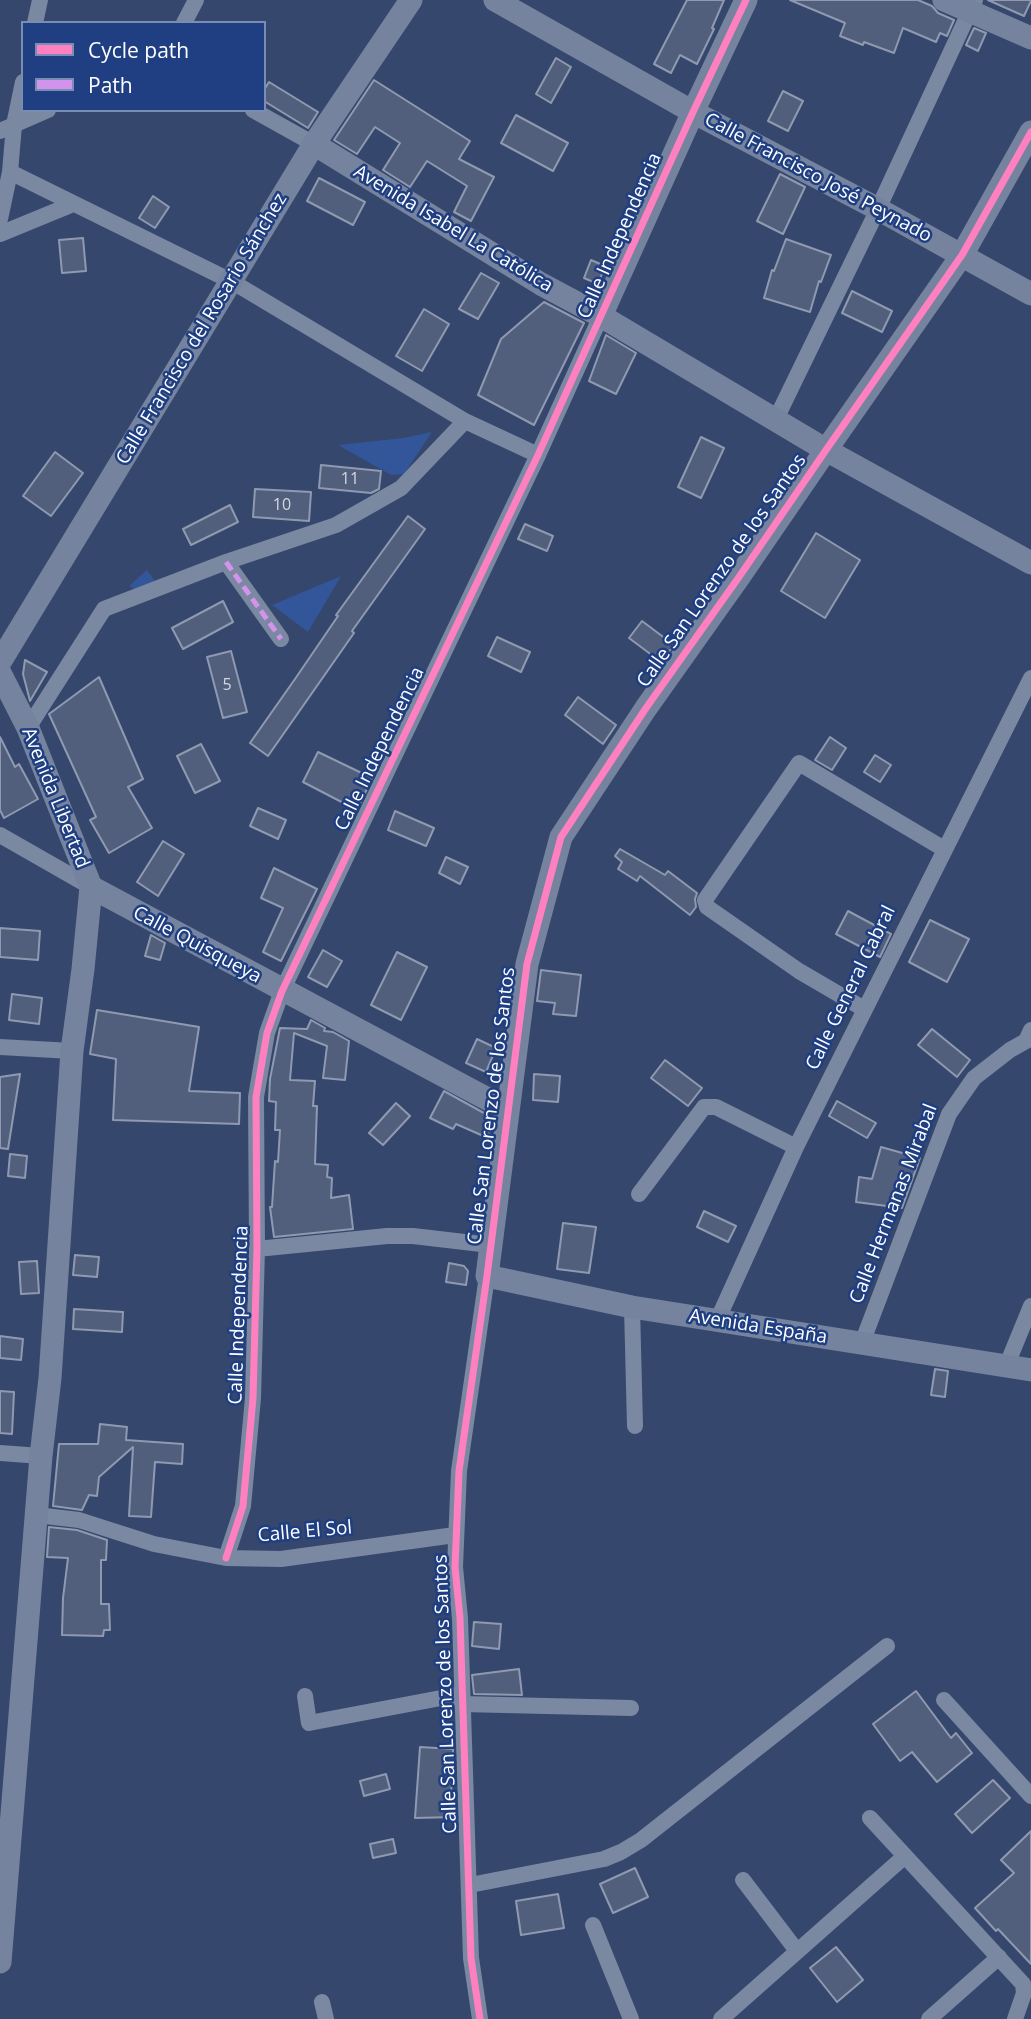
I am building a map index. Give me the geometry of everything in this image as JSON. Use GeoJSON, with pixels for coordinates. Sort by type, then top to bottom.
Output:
{"type":"FeatureCollection","features":[{"type":"Feature","properties":{"kind":"street"},"geometry":{"type":"LineString","coordinates":[[35,21],[40,0]]}},
{"type":"Feature","properties":{"kind":"street"},"geometry":{"type":"LineString","coordinates":[[185,21],[196,0]]}},
{"type":"Feature","properties":{"kind":"street","name":"Calle Francisco del Rosario Sánchez"},"geometry":{"type":"LineString","coordinates":[[0,662],[314,144],[411,0]]}},
{"type":"Feature","properties":{"kind":"street","name":"Calle Francisco José Peynado"},"geometry":{"type":"LineString","coordinates":[[495,0],[693,112],[878,209],[1031,294]]}},
{"type":"Feature","properties":{"kind":"street","name":"Calle Independencia"},"geometry":{"type":"LineString","coordinates":[[226,1558],[243,1506],[253,1398],[257,1250],[256,1097],[267,1033],[282,991],[538,455],[746,0]]}},
{"type":"Feature","properties":{"kind":"street"},"geometry":{"type":"LineString","coordinates":[[944,0],[972,6],[1031,38]]}},
{"type":"Feature","properties":{"kind":"street"},"geometry":{"type":"LineString","coordinates":[[776,419],[878,209],[972,6]]}},
{"type":"Feature","properties":{"kind":"street"},"geometry":{"type":"LineString","coordinates":[[0,219],[10,172],[7,128],[21,88]]}},
{"type":"Feature","properties":{"kind":"street"},"geometry":{"type":"LineString","coordinates":[[7,128],[43,112]]}},
{"type":"Feature","properties":{"kind":"street"},"geometry":{"type":"LineString","coordinates":[[257,112],[314,144]]}},
{"type":"Feature","properties":{"kind":"street","name":"Calle San Lorenzo de los Santos"},"geometry":{"type":"LineString","coordinates":[[480,2019],[471,1958],[460,1618],[455,1567],[459,1471],[527,964],[561,837],[646,708],[962,255],[1031,132]]}},
{"type":"Feature","properties":{"kind":"street","name":"Avenida Isabel La Católica"},"geometry":{"type":"LineString","coordinates":[[314,144],[541,284],[601,316],[826,450],[1031,563]]}},
{"type":"Feature","properties":{"kind":"street"},"geometry":{"type":"LineString","coordinates":[[10,172],[231,281],[465,421],[538,455]]}},
{"type":"Feature","properties":{"kind":"street"},"geometry":{"type":"LineString","coordinates":[[0,234],[74,204]]}},
{"type":"Feature","properties":{"kind":"street"},"geometry":{"type":"LineString","coordinates":[[28,728],[104,609],[226,562],[336,525],[401,488],[465,421]]}},
{"type":"Feature","properties":{"kind":"street"},"geometry":{"type":"LineString","coordinates":[[226,562],[281,639]]}},
{"type":"Feature","properties":{"kind":"street","name":"Avenida Libertad"},"geometry":{"type":"LineString","coordinates":[[0,673],[28,728],[91,887]]}},
{"type":"Feature","properties":{"kind":"street","name":"Calle General Cabral"},"geometry":{"type":"LineString","coordinates":[[718,1321],[796,1147],[1031,678]]}},
{"type":"Feature","properties":{"kind":"street"},"geometry":{"type":"LineString","coordinates":[[864,1009],[780,958],[707,907],[705,900],[799,763],[944,849]]}},
{"type":"Feature","properties":{"kind":"street","name":"Calle Quisqueya"},"geometry":{"type":"LineString","coordinates":[[0,835],[282,991],[508,1110]]}},
{"type":"Feature","properties":{"kind":"street"},"geometry":{"type":"LineString","coordinates":[[0,1962],[8,1755],[37,1515],[50,1378],[72,1051],[91,887]]}},
{"type":"Feature","properties":{"kind":"street","name":"Calle Hermanas Mirabal"},"geometry":{"type":"LineString","coordinates":[[862,1343],[949,1114],[974,1078],[1010,1049],[1029,1038]]}},
{"type":"Feature","properties":{"kind":"street"},"geometry":{"type":"LineString","coordinates":[[0,1047],[72,1051]]}},
{"type":"Feature","properties":{"kind":"street"},"geometry":{"type":"LineString","coordinates":[[639,1194],[704,1107],[716,1107],[796,1147]]}},
{"type":"Feature","properties":{"kind":"street"},"geometry":{"type":"LineString","coordinates":[[257,1250],[387,1236],[413,1236],[490,1245]]}},
{"type":"Feature","properties":{"kind":"street","name":"Avenida España"},"geometry":{"type":"LineString","coordinates":[[487,1276],[632,1307],[1031,1370]]}},
{"type":"Feature","properties":{"kind":"street"},"geometry":{"type":"LineString","coordinates":[[1006,1367],[1031,1306]]}},
{"type":"Feature","properties":{"kind":"street"},"geometry":{"type":"LineString","coordinates":[[632,1307],[635,1426]]}},
{"type":"Feature","properties":{"kind":"street"},"geometry":{"type":"LineString","coordinates":[[0,1453],[41,1456]]}},
{"type":"Feature","properties":{"kind":"street","name":"Calle El Sol"},"geometry":{"type":"LineString","coordinates":[[37,1515],[79,1520],[154,1544],[226,1558],[281,1559],[456,1535]]}},
{"type":"Feature","properties":{"kind":"street"},"geometry":{"type":"LineString","coordinates":[[470,1885],[591,1862],[621,1852],[641,1840],[887,1646]]}},
{"type":"Feature","properties":{"kind":"street"},"geometry":{"type":"LineString","coordinates":[[305,1696],[310,1723],[462,1699],[631,1708]]}},
{"type":"Feature","properties":{"kind":"street"},"geometry":{"type":"LineString","coordinates":[[944,1700],[1031,1796]]}},
{"type":"Feature","properties":{"kind":"street"},"geometry":{"type":"LineString","coordinates":[[870,1818],[1023,1984],[1024,1993],[1015,2019]]}},
{"type":"Feature","properties":{"kind":"street"},"geometry":{"type":"LineString","coordinates":[[721,2019],[905,1856]]}},
{"type":"Feature","properties":{"kind":"street"},"geometry":{"type":"LineString","coordinates":[[743,1880],[797,1951]]}},
{"type":"Feature","properties":{"kind":"street"},"geometry":{"type":"LineString","coordinates":[[593,1925],[631,2019]]}},
{"type":"Feature","properties":{"kind":"street"},"geometry":{"type":"LineString","coordinates":[[929,2019],[999,1957]]}},
{"type":"Feature","properties":{"kind":"street"},"geometry":{"type":"LineString","coordinates":[[322,2002],[327,2019]]}},
{"type":"Feature","properties":{"kind":"shaded area"},"geometry":{"type":"Polygon","coordinates":[[[432,432],[404,474],[391,475],[338,445],[403,438],[432,432]]]}},
{"type":"Feature","properties":{"kind":"shaded area"},"geometry":{"type":"Polygon","coordinates":[[[147,570],[157,584],[137,591],[129,586],[147,570]]]}},
{"type":"Feature","properties":{"kind":"shaded area"},"geometry":{"type":"Polygon","coordinates":[[[341,576],[308,632],[272,605],[341,576]]]}},
{"type":"Feature","properties":{"kind":"building"},"geometry":{"type":"Polygon","coordinates":[[[687,0],[724,0],[697,64],[680,55],[671,73],[654,64],[687,0]]]}},
{"type":"Feature","properties":{"kind":"building"},"geometry":{"type":"Polygon","coordinates":[[[790,0],[918,0],[954,20],[947,36],[940,33],[936,42],[903,28],[894,53],[840,36],[845,23],[790,0]]]}},
{"type":"Feature","properties":{"kind":"building"},"geometry":{"type":"Polygon","coordinates":[[[988,0],[1031,0],[1031,1],[1024,16],[988,0]]]}},
{"type":"Feature","properties":{"kind":"building"},"geometry":{"type":"Polygon","coordinates":[[[974,28],[986,33],[978,51],[966,45],[974,28]]]}},
{"type":"Feature","properties":{"kind":"building"},"geometry":{"type":"Polygon","coordinates":[[[556,58],[571,67],[551,103],[536,94],[556,58]]]}},
{"type":"Feature","properties":{"kind":"building"},"geometry":{"type":"Polygon","coordinates":[[[374,80],[470,141],[459,159],[494,177],[471,221],[454,212],[467,186],[427,161],[410,187],[383,170],[400,143],[375,127],[357,154],[334,140],[374,80]]]}},
{"type":"Feature","properties":{"kind":"building"},"geometry":{"type":"Polygon","coordinates":[[[269,82],[318,112],[308,128],[266,102],[266,87],[269,82]]]}},
{"type":"Feature","properties":{"kind":"building"},"geometry":{"type":"Polygon","coordinates":[[[783,91],[803,101],[788,131],[768,121],[783,91]]]}},
{"type":"Feature","properties":{"kind":"building"},"geometry":{"type":"Polygon","coordinates":[[[516,115],[568,143],[553,171],[501,143],[516,115]]]}},
{"type":"Feature","properties":{"kind":"building"},"geometry":{"type":"Polygon","coordinates":[[[780,174],[805,187],[783,234],[757,221],[780,174]]]}},
{"type":"Feature","properties":{"kind":"building"},"geometry":{"type":"Polygon","coordinates":[[[319,178],[365,202],[353,225],[307,201],[319,178]]]}},
{"type":"Feature","properties":{"kind":"building"},"geometry":{"type":"Polygon","coordinates":[[[153,196],[169,207],[155,228],[139,218],[153,196]]]}},
{"type":"Feature","properties":{"kind":"building"},"geometry":{"type":"Polygon","coordinates":[[[83,238],[86,271],[62,273],[59,240],[83,238]]]}},
{"type":"Feature","properties":{"kind":"building"},"geometry":{"type":"Polygon","coordinates":[[[786,239],[831,255],[821,282],[819,281],[810,312],[764,298],[772,270],[774,271],[786,239]]]}},
{"type":"Feature","properties":{"kind":"building"},"geometry":{"type":"Polygon","coordinates":[[[591,260],[605,266],[598,284],[584,278],[591,260]]]}},
{"type":"Feature","properties":{"kind":"building"},"geometry":{"type":"Polygon","coordinates":[[[481,273],[499,283],[478,319],[459,309],[481,273]]]}},
{"type":"Feature","properties":{"kind":"building"},"geometry":{"type":"Polygon","coordinates":[[[852,291],[892,311],[882,332],[842,313],[852,291]]]}},
{"type":"Feature","properties":{"kind":"building"},"geometry":{"type":"Polygon","coordinates":[[[544,302],[584,323],[534,425],[478,395],[501,339],[544,302]]]}},
{"type":"Feature","properties":{"kind":"building"},"geometry":{"type":"Polygon","coordinates":[[[424,309],[449,324],[422,371],[396,356],[424,309]]]}},
{"type":"Feature","properties":{"kind":"building"},"geometry":{"type":"Polygon","coordinates":[[[606,335],[636,353],[616,394],[589,381],[606,335]]]}},
{"type":"Feature","properties":{"kind":"building"},"geometry":{"type":"Polygon","coordinates":[[[701,437],[724,448],[701,498],[678,487],[701,437]]]}},
{"type":"Feature","properties":{"kind":"building"},"geometry":{"type":"Polygon","coordinates":[[[55,452],[83,473],[51,516],[23,496],[55,452]]]}},
{"type":"Feature","properties":{"kind":"building"},"geometry":{"type":"Polygon","coordinates":[[[321,465],[381,471],[379,489],[371,493],[319,488],[321,465]]]}},
{"type":"Feature","properties":{"kind":"building"},"geometry":{"type":"Polygon","coordinates":[[[255,489],[311,492],[309,521],[253,517],[255,489]]]}},
{"type":"Feature","properties":{"kind":"building"},"geometry":{"type":"Polygon","coordinates":[[[230,505],[238,522],[191,545],[183,529],[230,505]]]}},
{"type":"Feature","properties":{"kind":"building"},"geometry":{"type":"Polygon","coordinates":[[[408,516],[425,529],[268,756],[250,743],[338,616],[336,615],[408,516]]]}},
{"type":"Feature","properties":{"kind":"building"},"geometry":{"type":"Polygon","coordinates":[[[525,524],[553,536],[547,551],[518,539],[525,524]]]}},
{"type":"Feature","properties":{"kind":"building"},"geometry":{"type":"Polygon","coordinates":[[[816,533],[860,560],[825,618],[781,591],[816,533]]]}},
{"type":"Feature","properties":{"kind":"building"},"geometry":{"type":"Polygon","coordinates":[[[223,601],[233,622],[183,649],[172,628],[223,601]]]}},
{"type":"Feature","properties":{"kind":"building"},"geometry":{"type":"Polygon","coordinates":[[[642,621],[674,645],[661,662],[629,638],[642,621]]]}},
{"type":"Feature","properties":{"kind":"building"},"geometry":{"type":"Polygon","coordinates":[[[497,637],[530,652],[521,672],[488,656],[497,637]]]}},
{"type":"Feature","properties":{"kind":"building"},"geometry":{"type":"Polygon","coordinates":[[[231,651],[247,712],[223,718],[207,657],[231,651]]]}},
{"type":"Feature","properties":{"kind":"building"},"geometry":{"type":"Polygon","coordinates":[[[25,660],[47,672],[30,701],[23,674],[25,660]]]}},
{"type":"Feature","properties":{"kind":"building"},"geometry":{"type":"Polygon","coordinates":[[[99,677],[143,779],[128,787],[152,828],[109,853],[90,820],[96,817],[49,714],[99,677]]]}},
{"type":"Feature","properties":{"kind":"building"},"geometry":{"type":"Polygon","coordinates":[[[578,697],[616,725],[603,744],[565,715],[578,697]]]}},
{"type":"Feature","properties":{"kind":"building"},"geometry":{"type":"Polygon","coordinates":[[[0,737],[15,767],[19,764],[38,799],[4,818],[0,810],[0,737]]]}},
{"type":"Feature","properties":{"kind":"building"},"geometry":{"type":"Polygon","coordinates":[[[830,737],[846,748],[832,770],[815,760],[830,737]]]}},
{"type":"Feature","properties":{"kind":"building"},"geometry":{"type":"Polygon","coordinates":[[[201,744],[220,781],[195,793],[177,756],[201,744]]]}},
{"type":"Feature","properties":{"kind":"building"},"geometry":{"type":"Polygon","coordinates":[[[318,752],[372,778],[357,810],[303,782],[318,752]]]}},
{"type":"Feature","properties":{"kind":"building"},"geometry":{"type":"Polygon","coordinates":[[[875,755],[891,765],[880,782],[864,772],[875,755]]]}},
{"type":"Feature","properties":{"kind":"building"},"geometry":{"type":"Polygon","coordinates":[[[258,808],[286,820],[278,839],[250,826],[258,808]]]}},
{"type":"Feature","properties":{"kind":"building"},"geometry":{"type":"Polygon","coordinates":[[[395,811],[434,828],[426,846],[388,830],[395,811]]]}},
{"type":"Feature","properties":{"kind":"building"},"geometry":{"type":"Polygon","coordinates":[[[163,841],[184,854],[158,896],[137,882],[163,841]]]}},
{"type":"Feature","properties":{"kind":"building"},"geometry":{"type":"Polygon","coordinates":[[[620,849],[665,875],[668,871],[697,893],[696,907],[690,915],[640,876],[637,881],[618,869],[622,862],[615,856],[620,849]]]}},
{"type":"Feature","properties":{"kind":"building"},"geometry":{"type":"Polygon","coordinates":[[[446,857],[468,867],[460,884],[439,873],[446,857]]]}},
{"type":"Feature","properties":{"kind":"building"},"geometry":{"type":"Polygon","coordinates":[[[274,868],[317,889],[281,961],[263,952],[283,908],[261,898],[274,868]]]}},
{"type":"Feature","properties":{"kind":"building"},"geometry":{"type":"Polygon","coordinates":[[[848,911],[891,934],[880,957],[836,934],[848,911]]]}},
{"type":"Feature","properties":{"kind":"building"},"geometry":{"type":"Polygon","coordinates":[[[930,920],[969,939],[947,982],[909,962],[930,920]]]}},
{"type":"Feature","properties":{"kind":"building"},"geometry":{"type":"Polygon","coordinates":[[[0,928],[40,931],[38,960],[0,957],[0,928]]]}},
{"type":"Feature","properties":{"kind":"building"},"geometry":{"type":"Polygon","coordinates":[[[151,935],[165,943],[160,960],[145,956],[151,935]]]}},
{"type":"Feature","properties":{"kind":"building"},"geometry":{"type":"Polygon","coordinates":[[[323,950],[342,961],[327,987],[308,977],[323,950]]]}},
{"type":"Feature","properties":{"kind":"building"},"geometry":{"type":"Polygon","coordinates":[[[397,952],[427,967],[401,1020],[371,1005],[397,952]]]}},
{"type":"Feature","properties":{"kind":"building"},"geometry":{"type":"Polygon","coordinates":[[[541,970],[581,975],[576,1016],[553,1014],[555,1003],[537,1001],[541,970]]]}},
{"type":"Feature","properties":{"kind":"building"},"geometry":{"type":"Polygon","coordinates":[[[12,994],[42,998],[39,1024],[9,1020],[12,994]]]}},
{"type":"Feature","properties":{"kind":"building"},"geometry":{"type":"Polygon","coordinates":[[[97,1010],[199,1027],[189,1091],[240,1093],[239,1124],[113,1120],[116,1059],[90,1054],[97,1010]]]}},
{"type":"Feature","properties":{"kind":"building"},"geometry":{"type":"Polygon","coordinates":[[[311,1020],[325,1028],[324,1031],[333,1032],[349,1041],[345,1080],[323,1078],[327,1046],[294,1033],[290,1080],[315,1081],[315,1164],[328,1165],[327,1177],[332,1178],[331,1198],[349,1195],[353,1229],[274,1237],[270,1207],[275,1161],[278,1162],[280,1130],[275,1130],[276,1102],[269,1101],[270,1079],[280,1028],[307,1029],[311,1020]]]}},
{"type":"Feature","properties":{"kind":"building"},"geometry":{"type":"Polygon","coordinates":[[[932,1029],[970,1060],[957,1077],[918,1045],[932,1029]]]}},
{"type":"Feature","properties":{"kind":"building"},"geometry":{"type":"Polygon","coordinates":[[[477,1039],[496,1048],[486,1072],[466,1063],[477,1039]]]}},
{"type":"Feature","properties":{"kind":"building"},"geometry":{"type":"Polygon","coordinates":[[[665,1060],[702,1088],[688,1106],[651,1078],[665,1060]]]}},
{"type":"Feature","properties":{"kind":"building"},"geometry":{"type":"Polygon","coordinates":[[[20,1074],[8,1149],[0,1148],[0,1077],[20,1074]]]}},
{"type":"Feature","properties":{"kind":"building"},"geometry":{"type":"Polygon","coordinates":[[[534,1074],[560,1076],[558,1102],[533,1100],[534,1074]]]}},
{"type":"Feature","properties":{"kind":"building"},"geometry":{"type":"Polygon","coordinates":[[[444,1091],[493,1118],[488,1138],[456,1124],[453,1129],[430,1118],[444,1091]]]}},
{"type":"Feature","properties":{"kind":"building"},"geometry":{"type":"Polygon","coordinates":[[[837,1101],[876,1123],[867,1138],[829,1116],[837,1101]]]}},
{"type":"Feature","properties":{"kind":"building"},"geometry":{"type":"Polygon","coordinates":[[[396,1103],[410,1116],[383,1145],[369,1133],[396,1103]]]}},
{"type":"Feature","properties":{"kind":"building"},"geometry":{"type":"Polygon","coordinates":[[[881,1147],[920,1158],[902,1208],[856,1202],[859,1177],[872,1179],[881,1147]]]}},
{"type":"Feature","properties":{"kind":"building"},"geometry":{"type":"Polygon","coordinates":[[[10,1154],[27,1156],[25,1178],[8,1176],[10,1154]]]}},
{"type":"Feature","properties":{"kind":"building"},"geometry":{"type":"Polygon","coordinates":[[[704,1211],[736,1226],[728,1242],[697,1227],[704,1211]]]}},
{"type":"Feature","properties":{"kind":"building"},"geometry":{"type":"Polygon","coordinates":[[[563,1223],[596,1227],[589,1273],[557,1269],[563,1223]]]}},
{"type":"Feature","properties":{"kind":"building"},"geometry":{"type":"Polygon","coordinates":[[[75,1255],[99,1257],[97,1277],[73,1275],[75,1255]]]}},
{"type":"Feature","properties":{"kind":"building"},"geometry":{"type":"Polygon","coordinates":[[[37,1261],[39,1293],[21,1294],[19,1262],[37,1261]]]}},
{"type":"Feature","properties":{"kind":"building"},"geometry":{"type":"Polygon","coordinates":[[[449,1263],[464,1266],[468,1271],[466,1285],[446,1282],[449,1263]]]}},
{"type":"Feature","properties":{"kind":"building"},"geometry":{"type":"Polygon","coordinates":[[[74,1309],[123,1312],[122,1332],[73,1329],[74,1309]]]}},
{"type":"Feature","properties":{"kind":"building"},"geometry":{"type":"Polygon","coordinates":[[[0,1336],[23,1339],[21,1360],[0,1358],[0,1336]]]}},
{"type":"Feature","properties":{"kind":"building"},"geometry":{"type":"Polygon","coordinates":[[[935,1369],[948,1371],[945,1397],[931,1395],[935,1369]]]}},
{"type":"Feature","properties":{"kind":"building"},"geometry":{"type":"Polygon","coordinates":[[[0,1391],[14,1392],[12,1434],[0,1433],[0,1391]]]}},
{"type":"Feature","properties":{"kind":"building"},"geometry":{"type":"Polygon","coordinates":[[[100,1424],[127,1427],[126,1440],[183,1444],[182,1464],[155,1462],[151,1517],[129,1516],[133,1447],[99,1477],[97,1496],[89,1495],[82,1510],[53,1506],[59,1444],[98,1444],[100,1424]]]}},
{"type":"Feature","properties":{"kind":"building"},"geometry":{"type":"Polygon","coordinates":[[[49,1527],[77,1530],[107,1540],[106,1560],[101,1560],[101,1604],[109,1604],[110,1630],[104,1630],[103,1636],[62,1635],[68,1558],[47,1557],[49,1527]]]}},
{"type":"Feature","properties":{"kind":"building"},"geometry":{"type":"Polygon","coordinates":[[[474,1622],[501,1624],[499,1649],[472,1646],[474,1622]]]}},
{"type":"Feature","properties":{"kind":"building"},"geometry":{"type":"Polygon","coordinates":[[[519,1669],[522,1695],[474,1694],[472,1675],[519,1669]]]}},
{"type":"Feature","properties":{"kind":"building"},"geometry":{"type":"Polygon","coordinates":[[[916,1691],[951,1738],[956,1733],[972,1753],[937,1782],[912,1752],[900,1761],[873,1724],[916,1691]]]}},
{"type":"Feature","properties":{"kind":"building"},"geometry":{"type":"Polygon","coordinates":[[[420,1747],[453,1749],[451,1797],[455,1797],[455,1817],[415,1818],[420,1747]]]}},
{"type":"Feature","properties":{"kind":"building"},"geometry":{"type":"Polygon","coordinates":[[[386,1774],[390,1789],[364,1796],[360,1781],[386,1774]]]}},
{"type":"Feature","properties":{"kind":"building"},"geometry":{"type":"Polygon","coordinates":[[[993,1780],[1010,1798],[972,1833],[955,1814],[993,1780]]]}},
{"type":"Feature","properties":{"kind":"building"},"geometry":{"type":"Polygon","coordinates":[[[1031,1831],[1031,1964],[975,1908],[1014,1873],[1001,1860],[1031,1831]]]}},
{"type":"Feature","properties":{"kind":"building"},"geometry":{"type":"Polygon","coordinates":[[[393,1839],[396,1853],[373,1858],[370,1844],[393,1839]]]}},
{"type":"Feature","properties":{"kind":"building"},"geometry":{"type":"Polygon","coordinates":[[[635,1868],[648,1897],[613,1913],[600,1884],[635,1868]]]}},
{"type":"Feature","properties":{"kind":"building"},"geometry":{"type":"Polygon","coordinates":[[[558,1894],[564,1928],[521,1935],[516,1901],[558,1894]]]}},
{"type":"Feature","properties":{"kind":"building"},"geometry":{"type":"Polygon","coordinates":[[[836,1947],[863,1980],[837,2002],[810,1968],[836,1947]]]}},
{"type":"Feature","properties":{"kind":"marked path"},"geometry":{"type":"LineString","coordinates":[[226,562],[281,639]]}},
{"type":"Feature","properties":{"kind":"cycle path"},"geometry":{"type":"LineString","coordinates":[[226,1558],[243,1506],[253,1398],[257,1249],[256,1097],[267,1033],[282,991],[538,455],[746,0]]}},
{"type":"Feature","properties":{"kind":"cycle path"},"geometry":{"type":"LineString","coordinates":[[480,2019],[471,1958],[460,1618],[455,1567],[459,1471],[527,964],[561,837],[646,708],[962,255],[1031,132]]}}]}
